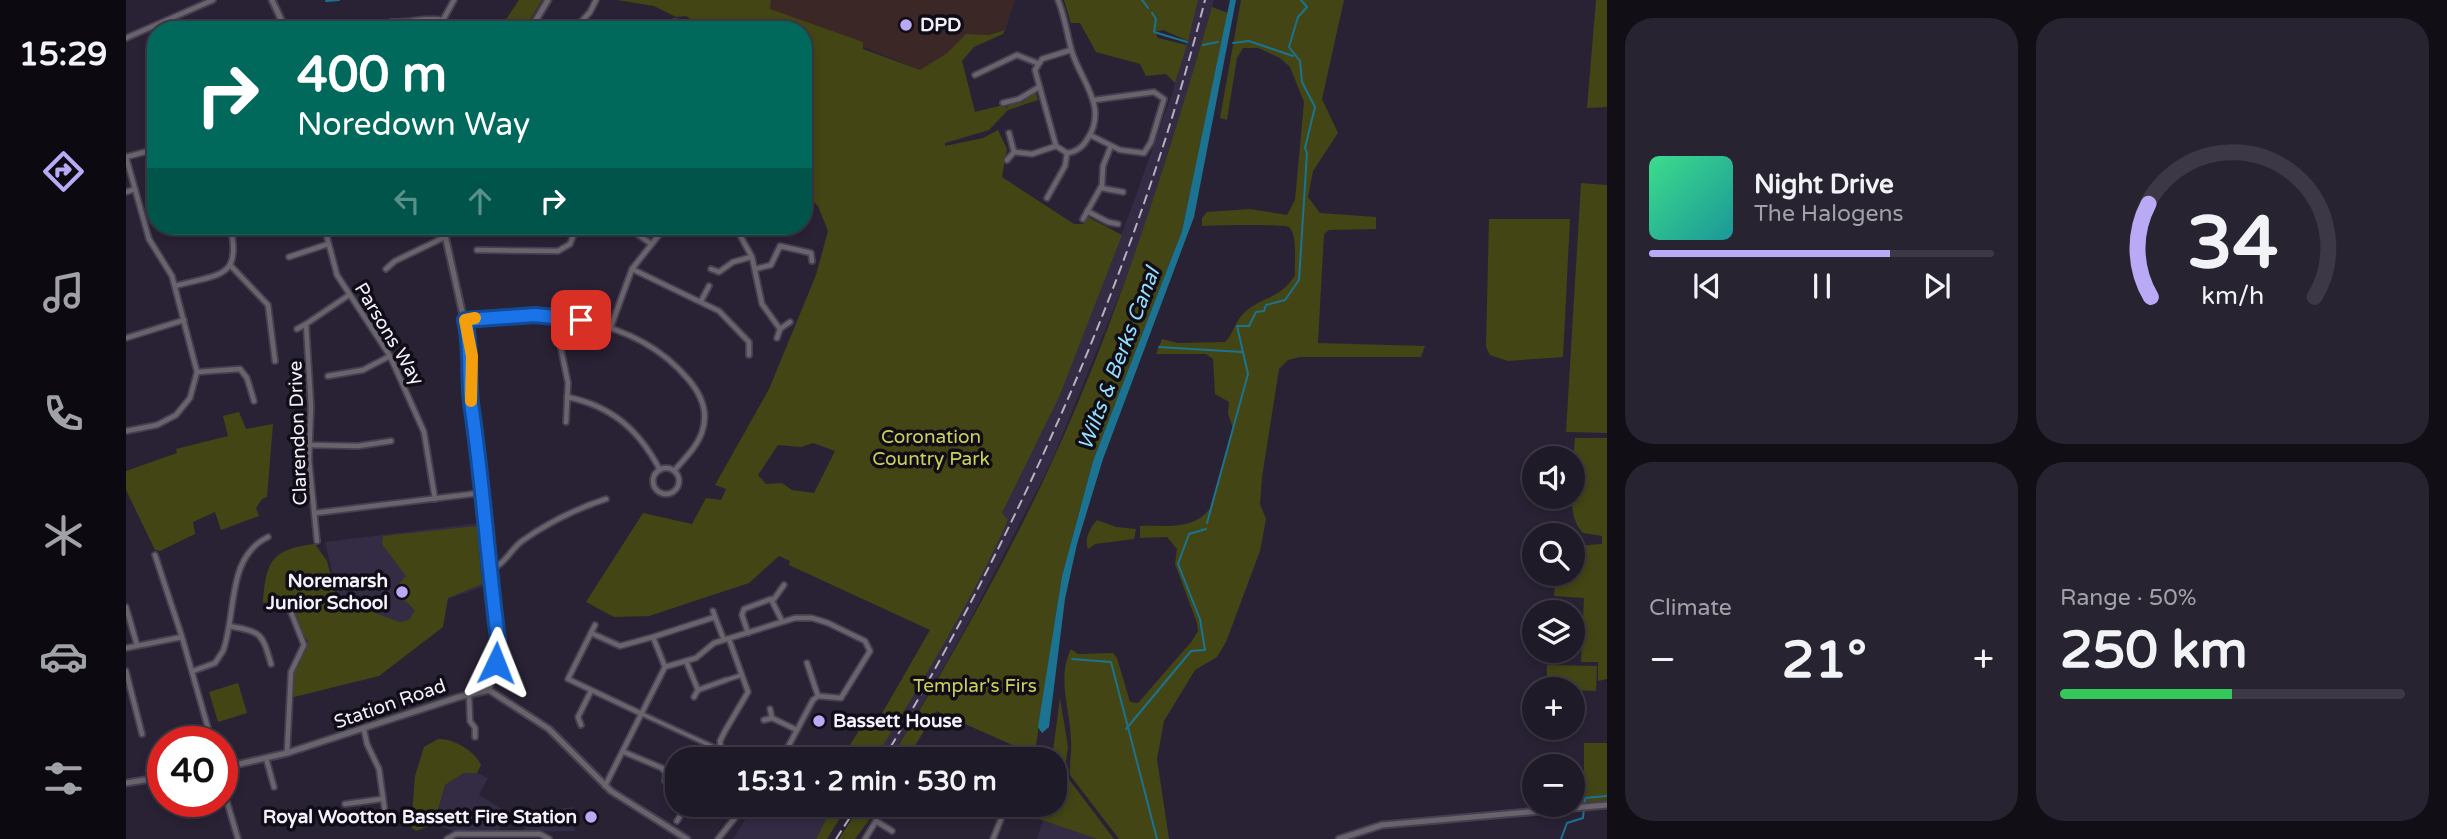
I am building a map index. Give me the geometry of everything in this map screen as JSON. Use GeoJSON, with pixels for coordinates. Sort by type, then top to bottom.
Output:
{"type":"FeatureCollection","features":[{"type":"Feature","properties":{"kind":"street"},"geometry":{"type":"LineString","coordinates":[[165,21],[213,0]]}},
{"type":"Feature","properties":{"kind":"street"},"geometry":{"type":"LineString","coordinates":[[272,0],[282,21]]}},
{"type":"Feature","properties":{"kind":"street"},"geometry":{"type":"LineString","coordinates":[[416,21],[423,18],[443,20],[454,0]]}},
{"type":"Feature","properties":{"kind":"street"},"geometry":{"type":"LineString","coordinates":[[535,21],[548,0]]}},
{"type":"Feature","properties":{"kind":"street"},"geometry":{"type":"LineString","coordinates":[[582,21],[596,0]]}},
{"type":"Feature","properties":{"kind":"street"},"geometry":{"type":"LineString","coordinates":[[1037,63],[1035,70],[1039,88],[1056,146],[1067,153],[1078,150],[1090,135],[1095,118],[1094,100],[1072,50],[1058,0]]}},
{"type":"Feature","properties":{"kind":"street"},"geometry":{"type":"LineString","coordinates":[[126,38],[147,29]]}},
{"type":"Feature","properties":{"kind":"street"},"geometry":{"type":"LineString","coordinates":[[975,75],[1017,55],[1037,63],[1072,50]]}},
{"type":"Feature","properties":{"kind":"street"},"geometry":{"type":"LineString","coordinates":[[981,64],[985,70]]}},
{"type":"Feature","properties":{"kind":"street"},"geometry":{"type":"LineString","coordinates":[[1003,103],[1019,99],[1039,88]]}},
{"type":"Feature","properties":{"kind":"street"},"geometry":{"type":"LineString","coordinates":[[1090,135],[1111,146],[1142,153],[1146,151],[1164,99],[1154,92],[1094,100]]}},
{"type":"Feature","properties":{"kind":"street"},"geometry":{"type":"LineString","coordinates":[[1009,133],[1014,152]]}},
{"type":"Feature","properties":{"kind":"street"},"geometry":{"type":"LineString","coordinates":[[1014,152],[1032,154],[1056,146]]}},
{"type":"Feature","properties":{"kind":"street"},"geometry":{"type":"LineString","coordinates":[[1083,219],[1101,188],[1103,166],[1111,146]]}},
{"type":"Feature","properties":{"kind":"street"},"geometry":{"type":"LineString","coordinates":[[147,151],[126,157],[147,232]]}},
{"type":"Feature","properties":{"kind":"street"},"geometry":{"type":"LineString","coordinates":[[1007,160],[1014,152]]}},
{"type":"Feature","properties":{"kind":"street"},"geometry":{"type":"LineString","coordinates":[[1047,198],[1065,166],[1067,153]]}},
{"type":"Feature","properties":{"kind":"street"},"geometry":{"type":"LineString","coordinates":[[1101,188],[1123,192]]}},
{"type":"Feature","properties":{"kind":"street"},"geometry":{"type":"LineString","coordinates":[[126,192],[135,189]]}},
{"type":"Feature","properties":{"kind":"street"},"geometry":{"type":"LineString","coordinates":[[1087,211],[1108,223],[1118,223]]}},
{"type":"Feature","properties":{"kind":"street"},"geometry":{"type":"LineString","coordinates":[[126,430],[157,425],[176,415],[190,398],[197,372],[170,272],[148,235]]}},
{"type":"Feature","properties":{"kind":"street"},"geometry":{"type":"LineString","coordinates":[[175,286],[223,272],[231,266],[236,252],[232,235]]}},
{"type":"Feature","properties":{"kind":"street","name":"Parsons Way"},"geometry":{"type":"LineString","coordinates":[[326,235],[334,267],[349,295],[390,356],[424,432],[435,499]]}},
{"type":"Feature","properties":{"kind":"street"},"geometry":{"type":"LineString","coordinates":[[477,250],[558,251],[570,244],[574,235]]}},
{"type":"Feature","properties":{"kind":"street"},"geometry":{"type":"LineString","coordinates":[[638,235],[650,243]]}},
{"type":"Feature","properties":{"kind":"street"},"geometry":{"type":"LineString","coordinates":[[610,329],[632,269],[658,235]]}},
{"type":"Feature","properties":{"kind":"street"},"geometry":{"type":"LineString","coordinates":[[740,235],[755,269],[762,304],[780,329]]}},
{"type":"Feature","properties":{"kind":"street"},"geometry":{"type":"LineString","coordinates":[[386,269],[393,259],[444,237],[472,356],[471,403],[499,643],[489,690],[549,729],[604,786],[687,839]]}},
{"type":"Feature","properties":{"kind":"street"},"geometry":{"type":"LineString","coordinates":[[289,257],[328,244]]}},
{"type":"Feature","properties":{"kind":"street"},"geometry":{"type":"LineString","coordinates":[[755,269],[771,265],[780,246],[811,253]]}},
{"type":"Feature","properties":{"kind":"street"},"geometry":{"type":"LineString","coordinates":[[811,253],[817,247]]}},
{"type":"Feature","properties":{"kind":"street"},"geometry":{"type":"LineString","coordinates":[[811,253],[812,261]]}},
{"type":"Feature","properties":{"kind":"street"},"geometry":{"type":"LineString","coordinates":[[711,269],[719,275],[733,262],[751,257]]}},
{"type":"Feature","properties":{"kind":"street"},"geometry":{"type":"LineString","coordinates":[[231,266],[268,305],[275,361]]}},
{"type":"Feature","properties":{"kind":"street"},"geometry":{"type":"LineString","coordinates":[[632,269],[723,313],[749,342],[749,355]]}},
{"type":"Feature","properties":{"kind":"street"},"geometry":{"type":"LineString","coordinates":[[701,302],[709,286]]}},
{"type":"Feature","properties":{"kind":"street"},"geometry":{"type":"LineString","coordinates":[[296,329],[349,295]]}},
{"type":"Feature","properties":{"kind":"street"},"geometry":{"type":"LineString","coordinates":[[465,320],[515,315],[563,317],[610,329],[643,343],[666,358],[685,376],[700,396],[705,415],[702,433],[674,471]]}},
{"type":"Feature","properties":{"kind":"street"},"geometry":{"type":"LineString","coordinates":[[563,317],[561,349],[568,377],[566,422]]}},
{"type":"Feature","properties":{"kind":"street"},"geometry":{"type":"LineString","coordinates":[[126,338],[184,320]]}},
{"type":"Feature","properties":{"kind":"street"},"geometry":{"type":"LineString","coordinates":[[777,338],[780,329],[790,322]]}},
{"type":"Feature","properties":{"kind":"street","name":"Clarendon Drive"},"geometry":{"type":"LineString","coordinates":[[306,324],[311,405],[309,446],[317,541]]}},
{"type":"Feature","properties":{"kind":"street"},"geometry":{"type":"LineString","coordinates":[[328,376],[363,370],[390,356]]}},
{"type":"Feature","properties":{"kind":"street"},"geometry":{"type":"LineString","coordinates":[[197,372],[240,369],[247,378],[254,401]]}},
{"type":"Feature","properties":{"kind":"street"},"geometry":{"type":"LineString","coordinates":[[567,397],[601,407],[624,421],[640,437],[660,470]]}},
{"type":"Feature","properties":{"kind":"street"},"geometry":{"type":"LineString","coordinates":[[309,446],[358,446],[391,441]]}},
{"type":"Feature","properties":{"kind":"street"},"geometry":{"type":"LineString","coordinates":[[660,470],[674,471]]}},
{"type":"Feature","properties":{"kind":"street"},"geometry":{"type":"LineString","coordinates":[[660,470],[653,482],[658,492],[665,494],[677,488],[678,477],[674,471]]}},
{"type":"Feature","properties":{"kind":"street"},"geometry":{"type":"LineString","coordinates":[[315,513],[480,493]]}},
{"type":"Feature","properties":{"kind":"street"},"geometry":{"type":"LineString","coordinates":[[489,570],[501,565],[520,542],[558,517],[606,499]]}},
{"type":"Feature","properties":{"kind":"street"},"geometry":{"type":"LineString","coordinates":[[193,671],[215,663],[223,651],[241,562],[256,544],[268,537]]}},
{"type":"Feature","properties":{"kind":"street"},"geometry":{"type":"LineString","coordinates":[[155,555],[193,671],[208,726]]}},
{"type":"Feature","properties":{"kind":"street"},"geometry":{"type":"LineString","coordinates":[[748,633],[742,615],[744,609],[774,599],[784,585]]}},
{"type":"Feature","properties":{"kind":"street"},"geometry":{"type":"LineString","coordinates":[[774,599],[782,621]]}},
{"type":"Feature","properties":{"kind":"street"},"geometry":{"type":"LineString","coordinates":[[126,607],[137,645]]}},
{"type":"Feature","properties":{"kind":"street"},"geometry":{"type":"LineString","coordinates":[[287,753],[291,672],[304,645],[289,607]]}},
{"type":"Feature","properties":{"kind":"street"},"geometry":{"type":"LineString","coordinates":[[713,611],[742,675],[748,695],[725,731],[719,747]]}},
{"type":"Feature","properties":{"kind":"street"},"geometry":{"type":"LineString","coordinates":[[591,633],[621,646],[715,617]]}},
{"type":"Feature","properties":{"kind":"street"},"geometry":{"type":"LineString","coordinates":[[604,786],[624,752],[665,667],[685,661],[726,640],[782,621],[818,619],[865,641],[869,647],[865,663],[843,696],[836,699],[818,696]]}},
{"type":"Feature","properties":{"kind":"street"},"geometry":{"type":"LineString","coordinates":[[564,687],[595,625]]}},
{"type":"Feature","properties":{"kind":"street"},"geometry":{"type":"LineString","coordinates":[[229,626],[260,634],[271,664]]}},
{"type":"Feature","properties":{"kind":"street"},"geometry":{"type":"LineString","coordinates":[[653,637],[665,667]]}},
{"type":"Feature","properties":{"kind":"street"},"geometry":{"type":"LineString","coordinates":[[126,648],[182,638]]}},
{"type":"Feature","properties":{"kind":"street"},"geometry":{"type":"LineString","coordinates":[[685,661],[698,690]]}},
{"type":"Feature","properties":{"kind":"street"},"geometry":{"type":"LineString","coordinates":[[807,663],[818,696]]}},
{"type":"Feature","properties":{"kind":"street"},"geometry":{"type":"LineString","coordinates":[[126,671],[142,734]]}},
{"type":"Feature","properties":{"kind":"street"},"geometry":{"type":"LineString","coordinates":[[694,697],[698,690],[742,675]]}},
{"type":"Feature","properties":{"kind":"street"},"geometry":{"type":"LineString","coordinates":[[568,679],[710,747]]}},
{"type":"Feature","properties":{"kind":"street","name":"Station Road"},"geometry":{"type":"LineString","coordinates":[[238,764],[287,753],[489,690]]}},
{"type":"Feature","properties":{"kind":"street"},"geometry":{"type":"LineString","coordinates":[[578,717],[592,690]]}},
{"type":"Feature","properties":{"kind":"street"},"geometry":{"type":"LineString","coordinates":[[469,695],[469,719],[475,737]]}},
{"type":"Feature","properties":{"kind":"street"},"geometry":{"type":"LineString","coordinates":[[788,747],[818,696]]}},
{"type":"Feature","properties":{"kind":"street"},"geometry":{"type":"LineString","coordinates":[[770,709],[772,718]]}},
{"type":"Feature","properties":{"kind":"street"},"geometry":{"type":"LineString","coordinates":[[571,714],[578,717],[581,725]]}},
{"type":"Feature","properties":{"kind":"street"},"geometry":{"type":"LineString","coordinates":[[764,720],[772,718],[797,730]]}},
{"type":"Feature","properties":{"kind":"street"},"geometry":{"type":"LineString","coordinates":[[364,730],[367,744],[379,769],[385,811]]}},
{"type":"Feature","properties":{"kind":"street"},"geometry":{"type":"LineString","coordinates":[[624,752],[665,772]]}},
{"type":"Feature","properties":{"kind":"street"},"geometry":{"type":"LineString","coordinates":[[266,758],[274,787]]}},
{"type":"Feature","properties":{"kind":"street"},"geometry":{"type":"LineString","coordinates":[[126,783],[147,780]]}},
{"type":"Feature","properties":{"kind":"street"},"geometry":{"type":"LineString","coordinates":[[345,804],[383,799]]}},
{"type":"Feature","properties":{"kind":"street"},"geometry":{"type":"LineString","coordinates":[[1339,839],[1382,825],[1607,805]]}},
{"type":"Feature","properties":{"kind":"street"},"geometry":{"type":"LineString","coordinates":[[231,817],[238,839]]}},
{"type":"Feature","properties":{"kind":"street"},"geometry":{"type":"LineString","coordinates":[[676,824],[680,817]]}},
{"type":"Feature","properties":{"kind":"street"},"geometry":{"type":"LineString","coordinates":[[719,839],[736,817]]}},
{"type":"Feature","properties":{"kind":"street"},"geometry":{"type":"LineString","coordinates":[[993,839],[1002,817]]}},
{"type":"Feature","properties":{"kind":"street"},"geometry":{"type":"LineString","coordinates":[[865,839],[876,821],[892,831]]}},
{"type":"Feature","properties":{"kind":"street"},"geometry":{"type":"LineString","coordinates":[[447,839],[456,834],[540,834],[549,839]]}},
{"type":"Feature","properties":{"kind":"shaded area"},"geometry":{"type":"Polygon","coordinates":[[[771,0],[1015,0],[1005,30],[989,35],[966,34],[947,53],[920,70],[812,26],[812,21],[800,21],[770,9],[771,0]]]}},
{"type":"Feature","properties":{"kind":"shaded area"},"geometry":{"type":"Polygon","coordinates":[[[1198,0],[1214,0],[1134,259],[1052,461],[968,624],[915,717],[897,747],[882,747],[999,539],[1001,513],[1060,395],[1172,94],[1198,0]]]}},
{"type":"Feature","properties":{"kind":"shaded area","name":"Noremarsh Junior School"},"geometry":{"type":"Polygon","coordinates":[[[479,523],[486,586],[447,599],[433,630],[341,608],[325,542],[479,523]]]}},
{"type":"Feature","properties":{"kind":"shaded area"},"geometry":{"type":"Polygon","coordinates":[[[465,773],[477,773],[488,778],[479,795],[509,813],[499,830],[453,831],[434,824],[445,785],[465,773]]]}},
{"type":"Feature","properties":{"kind":"shaded area"},"geometry":{"type":"Polygon","coordinates":[[[573,807],[575,831],[524,832],[525,821],[532,812],[573,807]]]}},
{"type":"Feature","properties":{"kind":"shaded area"},"geometry":{"type":"Polygon","coordinates":[[[747,817],[828,817],[816,839],[733,839],[747,817]]]}},
{"type":"Feature","properties":{"kind":"shaded area"},"geometry":{"type":"Polygon","coordinates":[[[1043,820],[1097,839],[1037,839],[1043,820]]]}},
{"type":"Feature","properties":{"kind":"green space"},"geometry":{"type":"Polygon","coordinates":[[[519,0],[542,0],[529,21],[505,21],[519,0]]]}},
{"type":"Feature","properties":{"kind":"green space","name":"Coronation Country Park"},"geometry":{"type":"Polygon","coordinates":[[[617,0],[771,0],[770,9],[804,21],[694,21],[686,16],[676,17],[654,6],[617,0]]]}},
{"type":"Feature","properties":{"kind":"green space"},"geometry":{"type":"Polygon","coordinates":[[[1064,0],[1198,0],[1188,41],[1163,30],[1155,32],[1158,38],[1187,45],[1175,83],[1166,74],[1146,76],[1140,64],[1096,52],[1080,23],[1071,23],[1064,0]]]}},
{"type":"Feature","properties":{"kind":"green space"},"geometry":{"type":"Polygon","coordinates":[[[1241,0],[1344,0],[1322,99],[1338,133],[1313,171],[1308,197],[1320,213],[1376,217],[1376,229],[1329,230],[1324,234],[1318,343],[1425,346],[1421,357],[1300,357],[1288,360],[1279,369],[1262,477],[1260,504],[1266,519],[1260,551],[1226,642],[1217,657],[1195,670],[1164,721],[1157,759],[1169,839],[1119,839],[1070,775],[1070,730],[1064,684],[1067,661],[1071,649],[1078,654],[1113,653],[1117,658],[1130,702],[1138,703],[1192,641],[1198,631],[1197,623],[1175,564],[1177,549],[1167,537],[1140,538],[1140,526],[1188,524],[1210,508],[1233,428],[1228,414],[1229,402],[1215,394],[1213,359],[1206,354],[1156,354],[1162,339],[1178,343],[1225,342],[1243,314],[1277,294],[1295,275],[1295,243],[1289,227],[1202,226],[1202,218],[1207,212],[1250,209],[1287,215],[1295,200],[1304,102],[1290,67],[1280,58],[1258,48],[1243,48],[1237,58],[1227,120],[1220,118],[1241,0]]]}},
{"type":"Feature","properties":{"kind":"green space"},"geometry":{"type":"Polygon","coordinates":[[[1596,0],[1607,0],[1607,107],[1587,108],[1596,0]]]}},
{"type":"Feature","properties":{"kind":"green space","name":"Templar's Firs"},"geometry":{"type":"Polygon","coordinates":[[[1212,7],[1228,13],[1182,231],[1093,461],[1062,576],[1036,745],[1039,747],[1017,747],[936,711],[914,747],[898,747],[995,576],[1052,462],[1099,351],[1140,238],[1212,7]]]}},
{"type":"Feature","properties":{"kind":"green space","name":"Coronation Country Park"},"geometry":{"type":"Polygon","coordinates":[[[812,24],[863,42],[863,49],[920,70],[947,53],[966,34],[989,35],[1005,30],[1003,34],[974,47],[962,61],[975,112],[1003,105],[1007,108],[1008,105],[1023,102],[1035,91],[1038,100],[1008,110],[989,130],[945,143],[945,146],[983,138],[998,130],[1007,149],[1002,177],[1074,224],[1084,224],[1088,217],[1122,235],[1060,395],[1002,513],[1008,520],[994,551],[882,747],[849,747],[862,726],[872,731],[930,630],[789,565],[790,561],[779,556],[749,583],[649,616],[614,617],[586,602],[643,513],[692,524],[706,498],[721,500],[726,489],[715,485],[769,389],[816,275],[828,231],[818,206],[812,200],[812,24]],[[813,443],[801,447],[778,445],[758,475],[766,484],[782,483],[792,490],[814,493],[835,451],[813,443]]]}},
{"type":"Feature","properties":{"kind":"green space"},"geometry":{"type":"Polygon","coordinates":[[[1581,183],[1607,185],[1607,433],[1566,432],[1581,183]]]}},
{"type":"Feature","properties":{"kind":"green space"},"geometry":{"type":"Polygon","coordinates":[[[1489,219],[1570,219],[1563,357],[1508,361],[1490,355],[1486,347],[1489,219]]]}},
{"type":"Feature","properties":{"kind":"green space"},"geometry":{"type":"Polygon","coordinates":[[[239,412],[246,429],[273,424],[267,497],[262,499],[256,508],[259,516],[221,530],[215,512],[193,522],[195,534],[160,551],[155,550],[126,490],[126,471],[177,453],[176,449],[228,436],[223,416],[239,412]]]}},
{"type":"Feature","properties":{"kind":"green space"},"geometry":{"type":"Polygon","coordinates":[[[1575,438],[1607,438],[1607,679],[1598,681],[1598,662],[1585,662],[1584,598],[1554,596],[1555,586],[1585,586],[1585,545],[1602,544],[1602,536],[1585,533],[1585,523],[1576,523],[1573,514],[1573,509],[1585,509],[1585,446],[1574,446],[1575,438]]]}},
{"type":"Feature","properties":{"kind":"green space"},"geometry":{"type":"Polygon","coordinates":[[[1097,520],[1116,527],[1136,529],[1134,539],[1095,544],[1088,549],[1088,534],[1097,520]]]}},
{"type":"Feature","properties":{"kind":"green space"},"geometry":{"type":"Polygon","coordinates":[[[477,526],[482,584],[448,598],[443,627],[379,676],[294,697],[293,673],[308,641],[299,628],[288,601],[263,603],[269,568],[280,554],[300,546],[315,544],[327,561],[339,607],[342,601],[400,622],[409,620],[415,610],[393,590],[406,576],[382,544],[383,536],[477,526]]]}},
{"type":"Feature","properties":{"kind":"green space"},"geometry":{"type":"Polygon","coordinates":[[[1547,665],[1597,666],[1596,691],[1585,691],[1585,677],[1547,677],[1547,665]]]}},
{"type":"Feature","properties":{"kind":"green space"},"geometry":{"type":"Polygon","coordinates":[[[238,683],[247,713],[218,722],[209,692],[238,683]]]}},
{"type":"Feature","properties":{"kind":"green space"},"geometry":{"type":"Polygon","coordinates":[[[1060,698],[1068,747],[1067,754],[1067,747],[1054,747],[1060,698]]]}},
{"type":"Feature","properties":{"kind":"green space"},"geometry":{"type":"Polygon","coordinates":[[[438,739],[463,746],[481,765],[477,773],[464,773],[445,785],[434,824],[416,831],[411,827],[415,776],[424,747],[438,739]]]}},
{"type":"Feature","properties":{"kind":"green space"},"geometry":{"type":"Polygon","coordinates":[[[1584,743],[1607,743],[1607,801],[1585,802],[1584,743]]]}},
{"type":"Feature","properties":{"kind":"green space"},"geometry":{"type":"Polygon","coordinates":[[[1067,777],[1114,839],[1097,839],[1036,818],[1067,817],[1067,777]]]}},
{"type":"Feature","properties":{"kind":"green space"},"geometry":{"type":"Polygon","coordinates":[[[827,817],[841,817],[827,839],[816,839],[827,817]]]}},
{"type":"Feature","properties":{"kind":"green space"},"geometry":{"type":"Polygon","coordinates":[[[853,817],[871,817],[855,839],[839,839],[853,817]]]}},
{"type":"Feature","properties":{"kind":"water"},"geometry":{"type":"Polygon","coordinates":[[[1230,0],[1236,0],[1194,217],[1103,459],[1077,544],[1065,599],[1049,727],[1042,733],[1038,727],[1062,576],[1093,461],[1182,231],[1230,0]]]}},
{"type":"Feature","properties":{"kind":"waterway"},"geometry":{"type":"LineString","coordinates":[[326,1],[339,0]]}},
{"type":"Feature","properties":{"kind":"waterway"},"geometry":{"type":"LineString","coordinates":[[1142,0],[1148,8]]}},
{"type":"Feature","properties":{"kind":"waterway"},"geometry":{"type":"LineString","coordinates":[[1207,523],[1248,374],[1237,326],[1249,326],[1256,312],[1264,311],[1266,305],[1285,300],[1299,280],[1307,153],[1305,148],[1315,107],[1302,82],[1300,61],[1289,47],[1298,17],[1307,7],[1301,0]]}},
{"type":"Feature","properties":{"kind":"waterway"},"geometry":{"type":"LineString","coordinates":[[1152,13],[1156,19],[1154,32],[1187,42]]}},
{"type":"Feature","properties":{"kind":"waterway"},"geometry":{"type":"LineString","coordinates":[[1233,43],[1249,41],[1293,56]]}},
{"type":"Feature","properties":{"kind":"waterway"},"geometry":{"type":"LineString","coordinates":[[1203,45],[1218,42]]}},
{"type":"Feature","properties":{"kind":"waterway"},"geometry":{"type":"LineString","coordinates":[[1159,347],[1242,352]]}},
{"type":"Feature","properties":{"kind":"waterway"},"geometry":{"type":"LineString","coordinates":[[1126,729],[1191,651],[1205,650],[1200,619],[1178,564],[1189,534],[1206,529]]}},
{"type":"Feature","properties":{"kind":"waterway"},"geometry":{"type":"LineString","coordinates":[[1072,659],[1111,662],[1157,839]]}},
{"type":"Feature","properties":{"kind":"waterway"},"geometry":{"type":"LineString","coordinates":[[1561,839],[1567,823],[1583,818],[1585,798],[1607,796]]}},
{"type":"Feature","properties":{"kind":"railway"},"geometry":{"type":"LineString","coordinates":[[890,747],[983,579],[1071,392],[1146,198],[1205,0]]}},
{"type":"Feature","properties":{"kind":"railway"},"geometry":{"type":"LineString","coordinates":[[836,839],[850,817]]}},
{"type":"Feature","properties":{"kind":"slow traffic"},"geometry":{"type":"LineString","coordinates":[[471,401],[472,356],[465,320],[475,318]]}},
{"type":"Feature","properties":{"kind":"place","name":"DPD"},"geometry":{"type":"Point","coordinates":[906,25]}},
{"type":"Feature","properties":{"kind":"place","name":"Noremarsh Junior School"},"geometry":{"type":"Point","coordinates":[402,592]}},
{"type":"Feature","properties":{"kind":"place","name":"Bassett House"},"geometry":{"type":"Point","coordinates":[819,721]}},
{"type":"Feature","properties":{"kind":"place","name":"Royal Wootton Bassett Fire Station"},"geometry":{"type":"Point","coordinates":[591,817]}},
{"type":"Feature","properties":{"kind":"route"},"geometry":{"type":"LineString","coordinates":[[496,663],[499,648],[477,472],[476,434],[471,403],[472,356],[465,320],[535,315],[581,320]]}},
{"type":"Feature","properties":{"kind":"water label","name":"Wilts & Berks Canal"},"geometry":{"type":"Point","coordinates":[1119,359]}}]}
